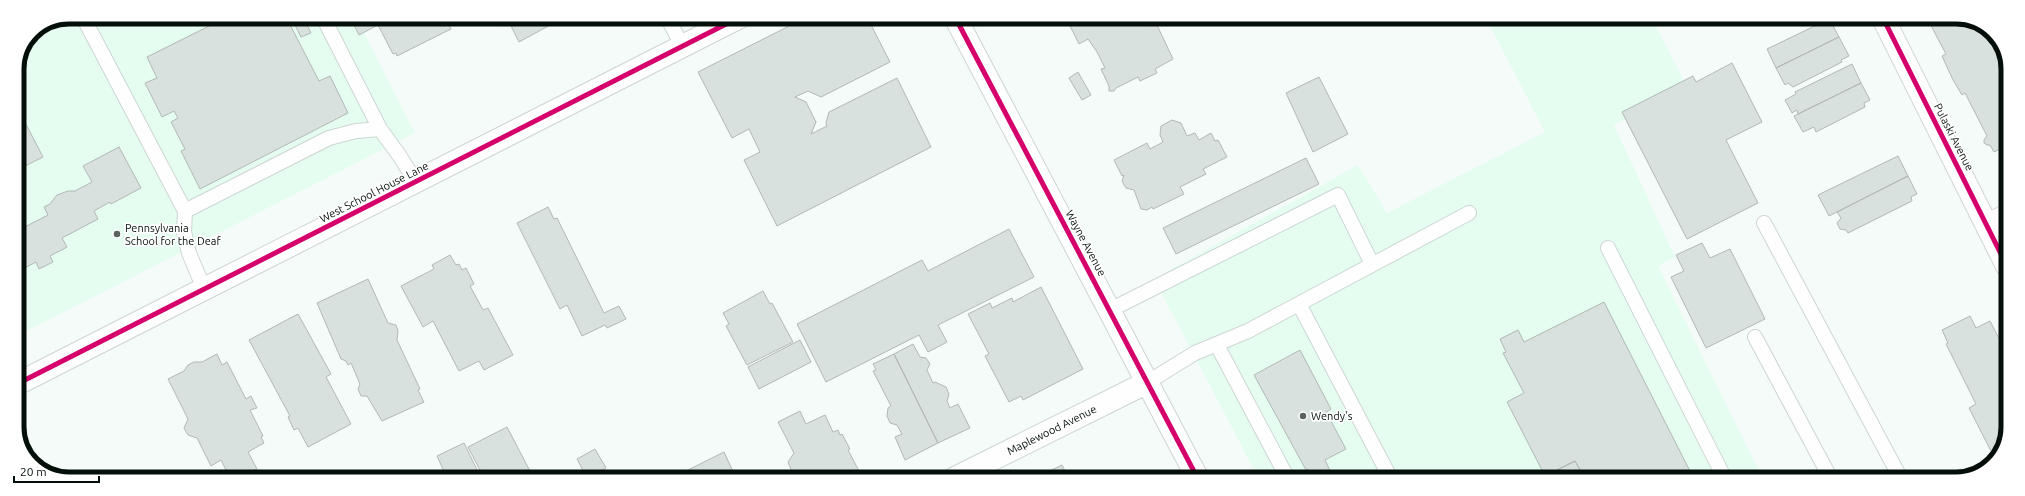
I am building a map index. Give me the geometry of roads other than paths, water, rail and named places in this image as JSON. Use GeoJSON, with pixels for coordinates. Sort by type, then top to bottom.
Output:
{"type":"FeatureCollection","features":[{"type":"Feature","properties":{"kind":"street","name":"West School House Lane"},"geometry":{"type":"LineString","coordinates":[[24,380],[727,24]]}},
{"type":"Feature","properties":{"kind":"street","name":"Wayne Avenue"},"geometry":{"type":"LineString","coordinates":[[958,24],[1194,472]]}},
{"type":"Feature","properties":{"kind":"street","name":"Pulaski Avenue"},"geometry":{"type":"LineString","coordinates":[[1886,24],[2001,254]]}},
{"type":"Feature","properties":{"kind":"street"},"geometry":{"type":"LineString","coordinates":[[1987,225],[2001,218]]}},
{"type":"Feature","properties":{"kind":"street","name":"Maplewood Avenue"},"geometry":{"type":"LineString","coordinates":[[967,472],[1148,382]]}},
{"type":"Feature","properties":{"kind":"lane"},"geometry":{"type":"LineString","coordinates":[[87,24],[185,211],[184,232],[189,253],[204,289]]}},
{"type":"Feature","properties":{"kind":"lane"},"geometry":{"type":"LineString","coordinates":[[327,24],[380,129],[416,182]]}},
{"type":"Feature","properties":{"kind":"lane"},"geometry":{"type":"LineString","coordinates":[[671,24],[683,47]]}},
{"type":"Feature","properties":{"kind":"lane"},"geometry":{"type":"LineString","coordinates":[[185,211],[329,138],[356,131],[380,129]]}},
{"type":"Feature","properties":{"kind":"lane"},"geometry":{"type":"LineString","coordinates":[[1110,310],[1338,195],[1372,264]]}},
{"type":"Feature","properties":{"kind":"lane"},"geometry":{"type":"LineString","coordinates":[[1148,382],[1195,353],[1248,331],[1469,213]]}},
{"type":"Feature","properties":{"kind":"lane"},"geometry":{"type":"LineString","coordinates":[[1764,223],[1897,472]]}},
{"type":"Feature","properties":{"kind":"lane"},"geometry":{"type":"LineString","coordinates":[[1608,248],[1721,472]]}},
{"type":"Feature","properties":{"kind":"lane"},"geometry":{"type":"LineString","coordinates":[[1299,304],[1387,472]]}},
{"type":"Feature","properties":{"kind":"lane"},"geometry":{"type":"LineString","coordinates":[[1756,337],[1827,472]]}},
{"type":"Feature","properties":{"kind":"lane"},"geometry":{"type":"LineString","coordinates":[[1217,345],[1284,472]]}},
{"type":"Feature","properties":{"kind":"place","name":"Pennsylvania School for the Deaf"},"geometry":{"type":"Point","coordinates":[117,234]}},
{"type":"Feature","properties":{"kind":"place","name":"Wendy's"},"geometry":{"type":"Point","coordinates":[1303,416]}}]}
